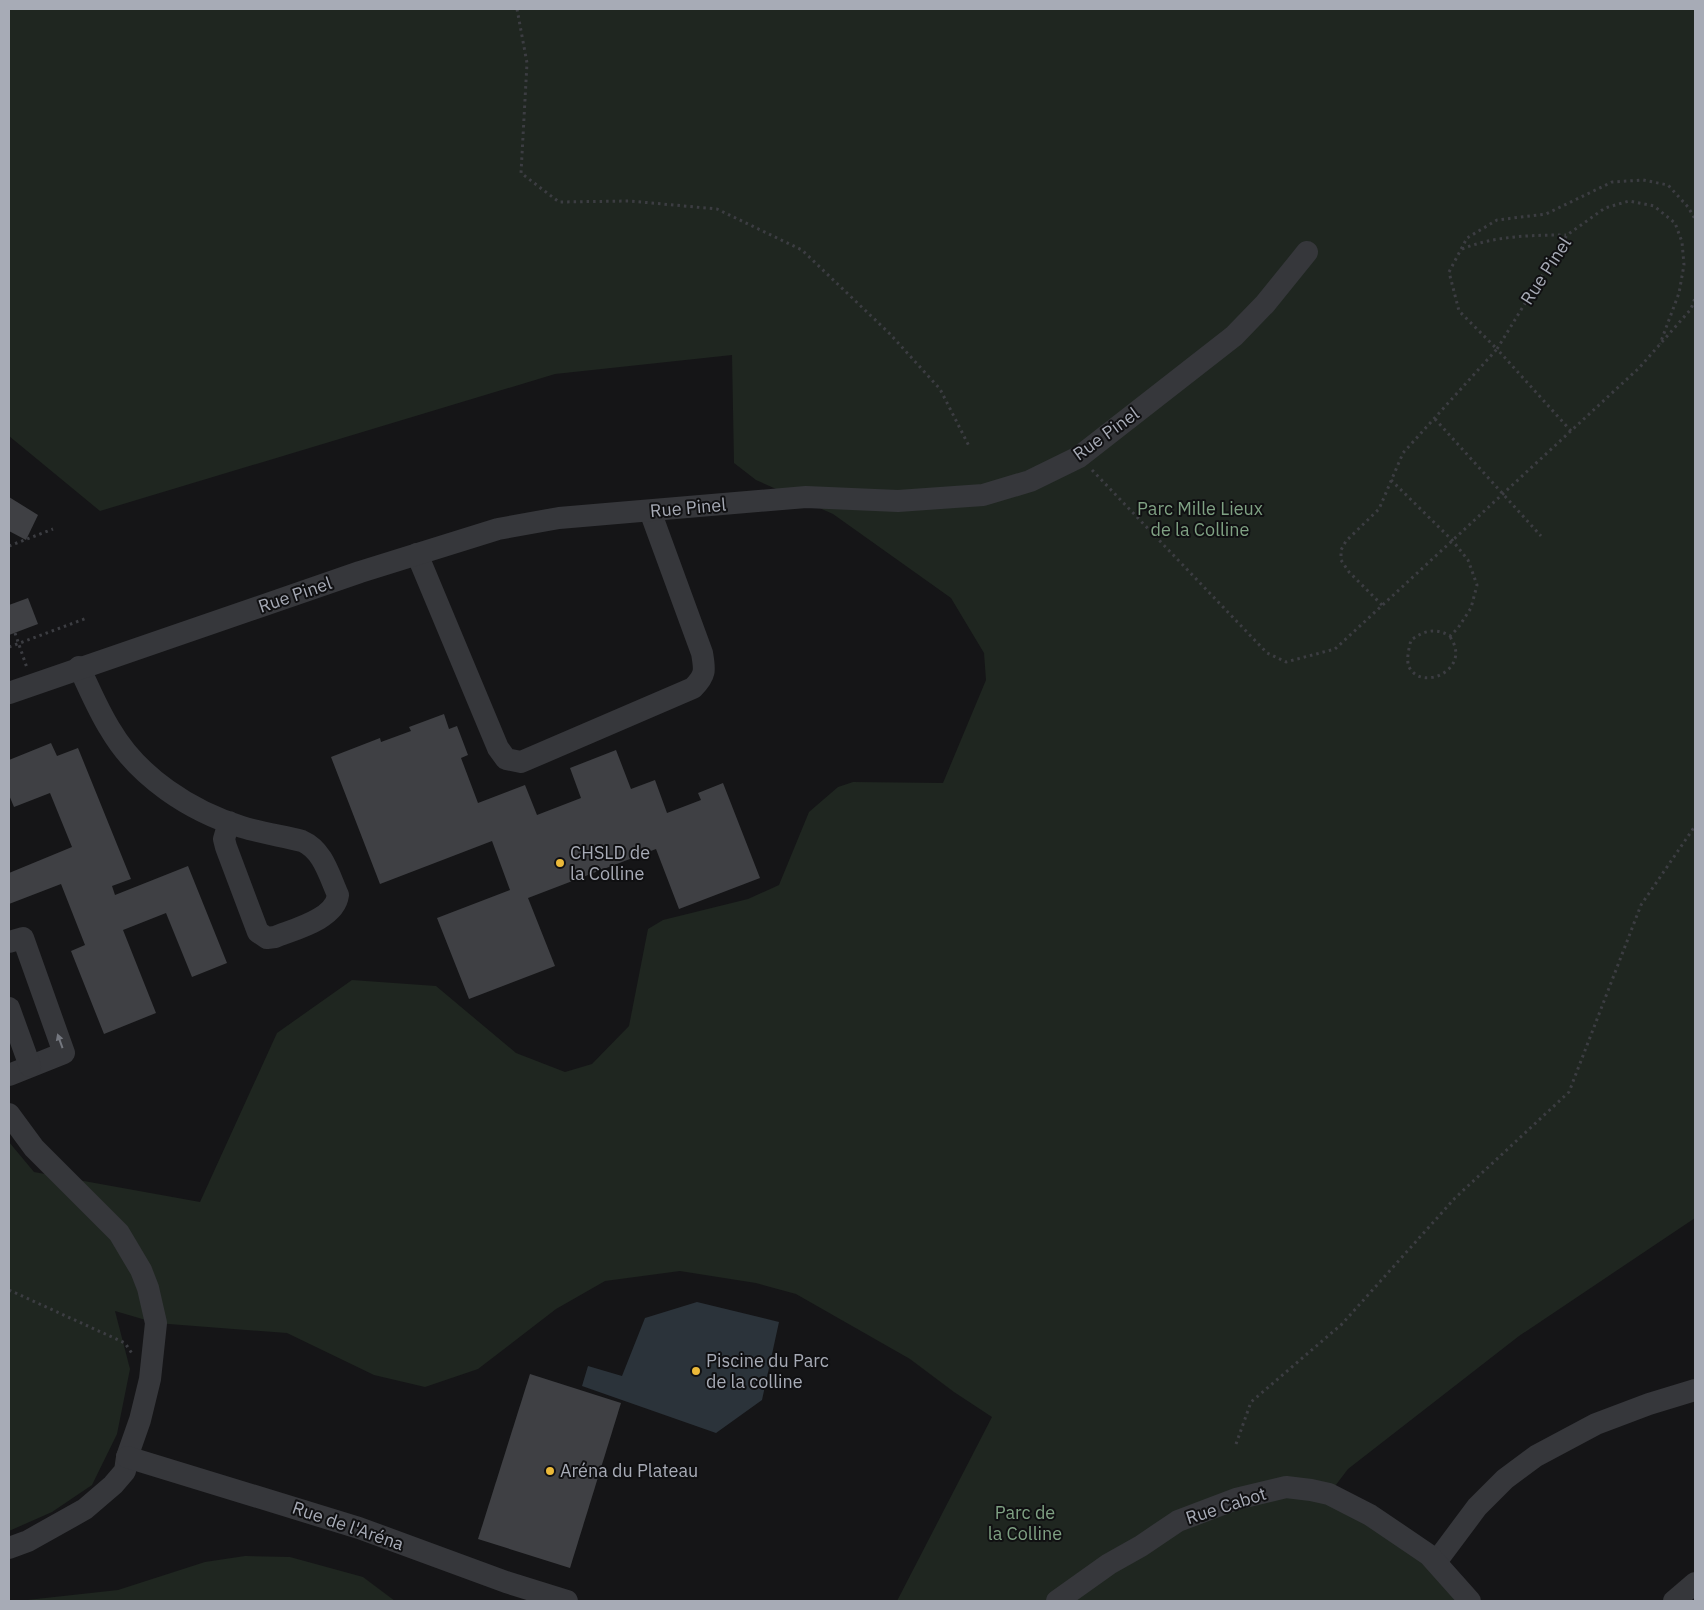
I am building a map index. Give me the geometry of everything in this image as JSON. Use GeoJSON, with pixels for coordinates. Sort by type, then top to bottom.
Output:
{"type":"FeatureCollection","features":[{"type":"Feature","properties":{"kind":"street","name":"Rue Pinel"},"geometry":{"type":"LineString","coordinates":[[9,693],[487,532],[559,518],[806,497],[905,501],[983,495],[1030,481],[1079,457],[1234,336],[1265,304],[1307,252]]}},
{"type":"Feature","properties":{"kind":"street"},"geometry":{"type":"LineString","coordinates":[[417,554],[498,748],[506,759],[522,762],[693,688],[702,680],[705,669],[702,653],[650,511]]}},
{"type":"Feature","properties":{"kind":"street"},"geometry":{"type":"LineString","coordinates":[[79,668],[110,730],[130,757],[168,792],[196,809],[230,822],[242,827],[302,841],[311,845],[320,854],[338,895],[333,908],[325,916],[275,937],[267,938],[258,932],[226,847],[224,839],[230,822]]}},
{"type":"Feature","properties":{"kind":"street"},"geometry":{"type":"LineString","coordinates":[[9,942],[23,938],[64,1052],[9,1075]]}},
{"type":"Feature","properties":{"kind":"street"},"geometry":{"type":"LineString","coordinates":[[9,1008],[30,1066]]}},
{"type":"Feature","properties":{"kind":"street"},"geometry":{"type":"LineString","coordinates":[[9,1114],[34,1148],[119,1233],[141,1270],[148,1288],[156,1323],[150,1379],[140,1420],[127,1457],[125,1471],[96,1501],[75,1516],[28,1541],[9,1548]]}},
{"type":"Feature","properties":{"kind":"street"},"geometry":{"type":"LineString","coordinates":[[1436,1562],[1477,1507],[1505,1479],[1536,1456],[1596,1424],[1648,1404],[1695,1390]]}},
{"type":"Feature","properties":{"kind":"street","name":"Rue de l'Aréna"},"geometry":{"type":"LineString","coordinates":[[127,1457],[358,1528],[506,1582],[567,1601]]}},
{"type":"Feature","properties":{"kind":"street","name":"Rue Cabot"},"geometry":{"type":"LineString","coordinates":[[1057,1601],[1109,1564],[1178,1521],[1236,1498],[1286,1487],[1329,1494],[1370,1515],[1428,1555],[1470,1601]]}},
{"type":"Feature","properties":{"kind":"street"},"geometry":{"type":"LineString","coordinates":[[1674,1601],[1695,1583]]}},
{"type":"Feature","properties":{"kind":"path"},"geometry":{"type":"LineString","coordinates":[[517,9],[527,63],[521,173],[559,202],[630,201],[717,210],[802,250],[890,334],[940,389],[970,448]]}},
{"type":"Feature","properties":{"kind":"path"},"geometry":{"type":"LineString","coordinates":[[1571,431],[1497,348],[1460,311],[1449,272],[1467,238],[1497,220],[1546,214],[1612,182],[1643,180],[1668,185],[1688,207],[1695,219]]}},
{"type":"Feature","properties":{"kind":"path","name":"Rue Pinel"},"geometry":{"type":"LineString","coordinates":[[1382,605],[1349,572],[1341,560],[1341,550],[1346,541],[1380,509],[1403,453],[1497,348],[1567,235],[1605,208],[1629,201],[1654,206],[1675,223],[1682,242],[1684,265],[1679,293],[1660,345]]}},
{"type":"Feature","properties":{"kind":"path"},"geometry":{"type":"LineString","coordinates":[[1461,250],[1475,244],[1499,239],[1567,235]]}},
{"type":"Feature","properties":{"kind":"path"},"geometry":{"type":"LineString","coordinates":[[1079,457],[1267,652],[1286,662],[1335,649],[1639,368],[1692,309],[1695,298]]}},
{"type":"Feature","properties":{"kind":"path"},"geometry":{"type":"LineString","coordinates":[[1435,419],[1541,536]]}},
{"type":"Feature","properties":{"kind":"path"},"geometry":{"type":"LineString","coordinates":[[1391,480],[1452,540],[1468,560],[1477,585],[1471,608],[1458,628],[1450,636]]}},
{"type":"Feature","properties":{"kind":"path"},"geometry":{"type":"LineString","coordinates":[[9,546],[53,529]]}},
{"type":"Feature","properties":{"kind":"path"},"geometry":{"type":"LineString","coordinates":[[9,647],[87,618]]}},
{"type":"Feature","properties":{"kind":"path"},"geometry":{"type":"LineString","coordinates":[[1430,630],[1441,631],[1450,636],[1455,648],[1452,666],[1446,672],[1436,676],[1425,678],[1415,674],[1409,667],[1408,654],[1411,640],[1430,630]]}},
{"type":"Feature","properties":{"kind":"path"},"geometry":{"type":"LineString","coordinates":[[15,633],[28,669]]}},
{"type":"Feature","properties":{"kind":"path"},"geometry":{"type":"LineString","coordinates":[[1236,1444],[1251,1402],[1342,1324],[1455,1198],[1569,1092],[1641,905],[1695,826]]}},
{"type":"Feature","properties":{"kind":"path"},"geometry":{"type":"LineString","coordinates":[[9,1290],[125,1343],[150,1379]]}},
{"type":"Feature","properties":{"kind":"green space"},"geometry":{"type":"Polygon","coordinates":[[[9,9],[1695,9],[1695,1218],[1519,1336],[1348,1469],[1329,1494],[1436,1562],[1470,1601],[897,1601],[992,1417],[954,1392],[910,1359],[796,1294],[756,1283],[680,1271],[605,1281],[556,1309],[478,1369],[425,1387],[374,1375],[287,1333],[156,1323],[115,1311],[130,1369],[117,1434],[92,1485],[52,1512],[9,1531],[9,1142],[34,1172],[200,1202],[277,1033],[352,980],[436,986],[516,1053],[565,1072],[592,1064],[629,1026],[648,929],[663,920],[748,899],[779,885],[809,812],[838,787],[853,782],[943,783],[986,680],[984,653],[951,598],[833,514],[756,480],[734,463],[732,355],[555,374],[100,511],[9,436],[9,9]]]}},
{"type":"Feature","properties":{"kind":"green space"},"geometry":{"type":"Polygon","coordinates":[[[245,1556],[290,1557],[363,1577],[395,1601],[18,1601],[118,1590],[205,1562],[245,1556]]]}},
{"type":"Feature","properties":{"kind":"shaded area","name":"Piscine du Parc de la colline"},"geometry":{"type":"Polygon","coordinates":[[[697,1302],[779,1322],[762,1400],[716,1433],[582,1386],[588,1366],[622,1376],[645,1318],[697,1302]]]}},
{"type":"Feature","properties":{"kind":"building"},"geometry":{"type":"Polygon","coordinates":[[[9,497],[38,515],[26,540],[9,531],[9,497]]]}},
{"type":"Feature","properties":{"kind":"building"},"geometry":{"type":"Polygon","coordinates":[[[28,598],[38,624],[9,635],[9,605],[28,598]]]}},
{"type":"Feature","properties":{"kind":"building","name":"CHSLD de la Colline"},"geometry":{"type":"Polygon","coordinates":[[[444,714],[449,729],[457,726],[468,755],[461,758],[478,803],[525,785],[537,815],[581,798],[570,768],[616,750],[631,789],[655,780],[667,813],[701,800],[698,793],[723,783],[760,878],[679,909],[656,849],[528,898],[555,966],[469,999],[437,918],[510,890],[492,841],[380,884],[331,757],[380,738],[381,742],[411,731],[409,727],[444,714]]]}},
{"type":"Feature","properties":{"kind":"building"},"geometry":{"type":"Polygon","coordinates":[[[51,743],[57,756],[78,748],[131,879],[112,886],[115,895],[188,866],[227,963],[192,977],[166,913],[123,930],[156,1013],[104,1034],[71,951],[85,945],[61,884],[9,904],[9,873],[72,847],[50,793],[14,807],[9,795],[9,760],[51,743]]]}},
{"type":"Feature","properties":{"kind":"building","name":"Aréna du Plateau"},"geometry":{"type":"Polygon","coordinates":[[[530,1374],[621,1403],[570,1568],[478,1539],[530,1374]]]}},
{"type":"Feature","properties":{"kind":"place","name":"CHSLD de la Colline"},"geometry":{"type":"Point","coordinates":[560,863]}},
{"type":"Feature","properties":{"kind":"place","name":"Piscine du Parc de la colline"},"geometry":{"type":"Point","coordinates":[696,1371]}},
{"type":"Feature","properties":{"kind":"place","name":"Aréna du Plateau"},"geometry":{"type":"Point","coordinates":[550,1471]}},
{"type":"Feature","properties":{"kind":"park label","name":"Parc Mille Lieux de la Colline"},"geometry":{"type":"Point","coordinates":[1200,519]}},
{"type":"Feature","properties":{"kind":"park label","name":"Parc de la Colline"},"geometry":{"type":"Point","coordinates":[1025,1524]}}]}
